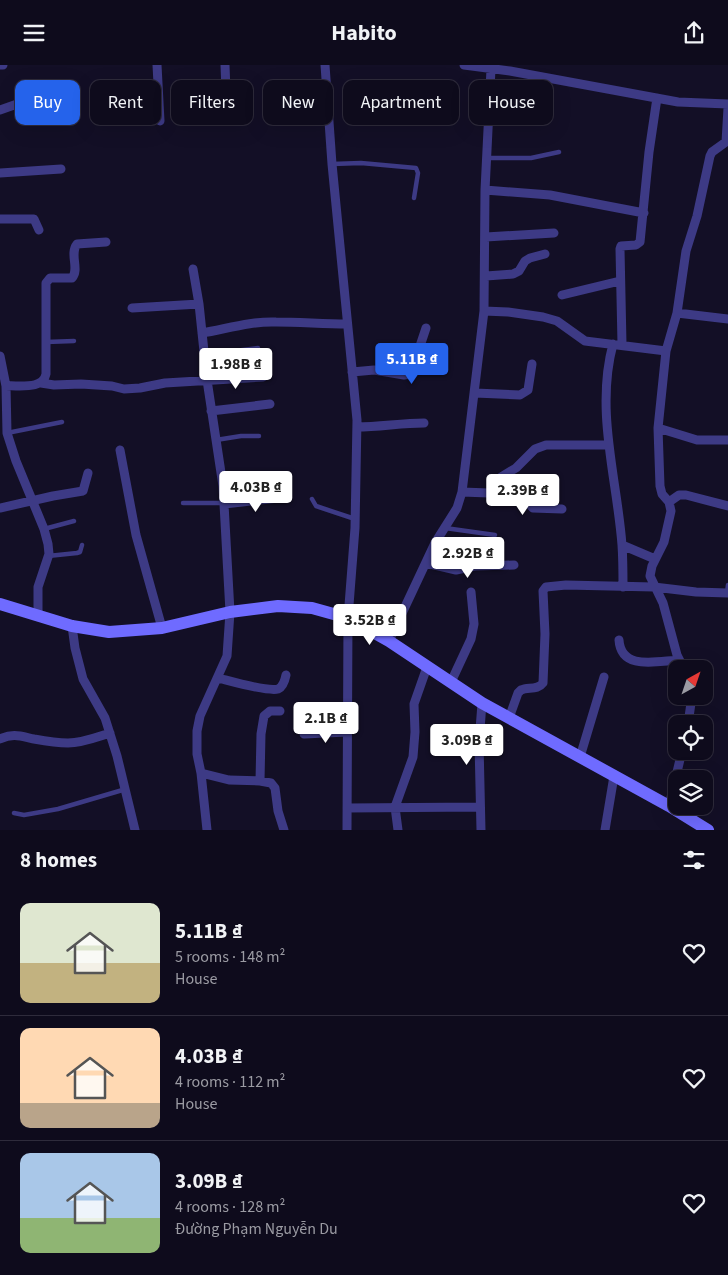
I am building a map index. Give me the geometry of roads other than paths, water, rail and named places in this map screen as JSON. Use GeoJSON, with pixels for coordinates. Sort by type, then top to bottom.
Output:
{"type":"FeatureCollection","features":[{"type":"Feature","properties":{"kind":"main road"},"geometry":{"type":"LineString","coordinates":[[0,604],[72,625],[110,631],[162,628],[230,612],[278,606],[312,608],[348,618],[389,641],[482,703],[668,805]]}},
{"type":"Feature","properties":{"kind":"main road"},"geometry":{"type":"LineString","coordinates":[[684,815],[708,830]]}},
{"type":"Feature","properties":{"kind":"street"},"geometry":{"type":"LineString","coordinates":[[157,65],[158,80]]}},
{"type":"Feature","properties":{"kind":"street"},"geometry":{"type":"LineString","coordinates":[[225,65],[226,80]]}},
{"type":"Feature","properties":{"kind":"street"},"geometry":{"type":"LineString","coordinates":[[326,65],[332,164],[357,427],[355,519],[348,618],[347,830]]}},
{"type":"Feature","properties":{"kind":"street"},"geometry":{"type":"LineString","coordinates":[[464,65],[490,67],[657,98],[728,106],[726,142],[712,152],[710,156],[697,216],[686,251],[676,313],[666,351],[658,428],[660,486],[662,494],[669,501],[671,511],[664,542],[655,559],[650,576],[662,603],[679,659],[645,662],[631,660],[620,651],[619,640]]}},
{"type":"Feature","properties":{"kind":"street"},"geometry":{"type":"LineString","coordinates":[[389,641],[426,563],[457,508],[462,493],[484,311],[486,276],[485,190],[490,67]]}},
{"type":"Feature","properties":{"kind":"street"},"geometry":{"type":"LineString","coordinates":[[623,587],[622,545],[608,445],[606,377],[617,344],[620,248],[636,245],[640,241],[649,152],[657,98]]}},
{"type":"Feature","properties":{"kind":"street"},"geometry":{"type":"LineString","coordinates":[[0,110],[15,105]]}},
{"type":"Feature","properties":{"kind":"street"},"geometry":{"type":"LineString","coordinates":[[0,173],[60,169]]}},
{"type":"Feature","properties":{"kind":"street"},"geometry":{"type":"LineString","coordinates":[[485,190],[550,195],[644,213]]}},
{"type":"Feature","properties":{"kind":"street"},"geometry":{"type":"LineString","coordinates":[[0,219],[34,219],[39,230]]}},
{"type":"Feature","properties":{"kind":"street"},"geometry":{"type":"LineString","coordinates":[[486,237],[554,233]]}},
{"type":"Feature","properties":{"kind":"street"},"geometry":{"type":"LineString","coordinates":[[41,383],[46,374],[46,283],[50,278],[74,277],[74,247],[77,244],[106,242]]}},
{"type":"Feature","properties":{"kind":"street"},"geometry":{"type":"LineString","coordinates":[[486,276],[513,274],[530,258],[545,254]]}},
{"type":"Feature","properties":{"kind":"street"},"geometry":{"type":"LineString","coordinates":[[193,269],[199,304],[206,380],[224,503],[230,612],[229,649],[198,723],[197,754],[207,830]]}},
{"type":"Feature","properties":{"kind":"street"},"geometry":{"type":"LineString","coordinates":[[562,295],[620,281]]}},
{"type":"Feature","properties":{"kind":"street"},"geometry":{"type":"LineString","coordinates":[[132,308],[199,304]]}},
{"type":"Feature","properties":{"kind":"street"},"geometry":{"type":"LineString","coordinates":[[484,311],[508,312],[557,321],[585,341],[666,351]]}},
{"type":"Feature","properties":{"kind":"street"},"geometry":{"type":"LineString","coordinates":[[676,313],[728,319]]}},
{"type":"Feature","properties":{"kind":"street"},"geometry":{"type":"LineString","coordinates":[[202,333],[264,322],[347,324]]}},
{"type":"Feature","properties":{"kind":"street"},"geometry":{"type":"LineString","coordinates":[[352,372],[374,370],[404,375],[409,374],[426,328]]}},
{"type":"Feature","properties":{"kind":"street"},"geometry":{"type":"LineString","coordinates":[[0,356],[6,386],[7,433],[48,544],[48,556],[38,587],[38,615]]}},
{"type":"Feature","properties":{"kind":"street"},"geometry":{"type":"LineString","coordinates":[[475,393],[520,395],[525,393],[528,390],[532,364]]}},
{"type":"Feature","properties":{"kind":"street"},"geometry":{"type":"LineString","coordinates":[[6,386],[41,383],[54,385],[81,384],[112,386],[124,389],[165,383],[263,377]]}},
{"type":"Feature","properties":{"kind":"street"},"geometry":{"type":"LineString","coordinates":[[211,411],[270,403]]}},
{"type":"Feature","properties":{"kind":"street"},"geometry":{"type":"LineString","coordinates":[[357,427],[424,423]]}},
{"type":"Feature","properties":{"kind":"street"},"geometry":{"type":"LineString","coordinates":[[658,428],[697,440],[728,440]]}},
{"type":"Feature","properties":{"kind":"street"},"geometry":{"type":"LineString","coordinates":[[462,493],[484,494],[493,490],[501,477],[516,468],[540,446],[608,445]]}},
{"type":"Feature","properties":{"kind":"street"},"geometry":{"type":"LineString","coordinates":[[120,450],[136,535],[162,628]]}},
{"type":"Feature","properties":{"kind":"street"},"geometry":{"type":"LineString","coordinates":[[0,508],[53,495],[83,491],[88,473]]}},
{"type":"Feature","properties":{"kind":"street"},"geometry":{"type":"LineString","coordinates":[[493,490],[530,497],[533,508],[562,509]]}},
{"type":"Feature","properties":{"kind":"street"},"geometry":{"type":"LineString","coordinates":[[669,501],[679,495],[686,495],[728,506]]}},
{"type":"Feature","properties":{"kind":"street"},"geometry":{"type":"LineString","coordinates":[[224,503],[287,497]]}},
{"type":"Feature","properties":{"kind":"street"},"geometry":{"type":"LineString","coordinates":[[622,545],[655,559]]}},
{"type":"Feature","properties":{"kind":"street"},"geometry":{"type":"LineString","coordinates":[[426,563],[456,570],[476,566],[514,565]]}},
{"type":"Feature","properties":{"kind":"street"},"geometry":{"type":"LineString","coordinates":[[509,718],[520,690],[536,688],[542,683],[545,634],[544,589],[548,586],[654,587],[696,592],[728,590]]}},
{"type":"Feature","properties":{"kind":"street"},"geometry":{"type":"LineString","coordinates":[[451,682],[471,639],[474,624],[471,592]]}},
{"type":"Feature","properties":{"kind":"street"},"geometry":{"type":"LineString","coordinates":[[72,625],[75,648],[83,679],[105,718],[126,789],[135,830]]}},
{"type":"Feature","properties":{"kind":"street"},"geometry":{"type":"LineString","coordinates":[[398,830],[395,807],[413,757],[415,732],[414,704],[427,667]]}},
{"type":"Feature","properties":{"kind":"street"},"geometry":{"type":"LineString","coordinates":[[218,678],[244,685],[279,689],[286,675]]}},
{"type":"Feature","properties":{"kind":"street"},"geometry":{"type":"LineString","coordinates":[[580,757],[604,677]]}},
{"type":"Feature","properties":{"kind":"street"},"geometry":{"type":"LineString","coordinates":[[481,830],[479,743],[482,703]]}},
{"type":"Feature","properties":{"kind":"street"},"geometry":{"type":"LineString","coordinates":[[260,781],[260,750],[264,716],[270,711],[280,711]]}},
{"type":"Feature","properties":{"kind":"street"},"geometry":{"type":"LineString","coordinates":[[304,734],[347,732]]}},
{"type":"Feature","properties":{"kind":"street"},"geometry":{"type":"LineString","coordinates":[[0,739],[19,735],[33,739],[73,743],[110,733]]}},
{"type":"Feature","properties":{"kind":"street"},"geometry":{"type":"LineString","coordinates":[[201,773],[229,780],[271,783],[275,789],[278,811],[284,830]]}},
{"type":"Feature","properties":{"kind":"street"},"geometry":{"type":"LineString","coordinates":[[605,830],[614,776]]}},
{"type":"Feature","properties":{"kind":"street"},"geometry":{"type":"LineString","coordinates":[[347,808],[480,807]]}},
{"type":"Feature","properties":{"kind":"lane"},"geometry":{"type":"LineString","coordinates":[[487,158],[531,158],[559,152]]}},
{"type":"Feature","properties":{"kind":"lane"},"geometry":{"type":"LineString","coordinates":[[332,164],[361,163],[416,168],[418,173],[414,198]]}},
{"type":"Feature","properties":{"kind":"lane"},"geometry":{"type":"LineString","coordinates":[[46,342],[74,341]]}},
{"type":"Feature","properties":{"kind":"lane"},"geometry":{"type":"LineString","coordinates":[[204,355],[225,351],[258,349]]}},
{"type":"Feature","properties":{"kind":"lane"},"geometry":{"type":"LineString","coordinates":[[7,433],[62,422]]}},
{"type":"Feature","properties":{"kind":"lane"},"geometry":{"type":"LineString","coordinates":[[216,439],[259,436]]}},
{"type":"Feature","properties":{"kind":"lane"},"geometry":{"type":"LineString","coordinates":[[312,499],[316,506],[355,519]]}},
{"type":"Feature","properties":{"kind":"lane"},"geometry":{"type":"LineString","coordinates":[[183,503],[224,503]]}},
{"type":"Feature","properties":{"kind":"lane"},"geometry":{"type":"LineString","coordinates":[[44,529],[74,521]]}},
{"type":"Feature","properties":{"kind":"lane"},"geometry":{"type":"LineString","coordinates":[[445,528],[495,535]]}},
{"type":"Feature","properties":{"kind":"lane"},"geometry":{"type":"LineString","coordinates":[[48,556],[77,553],[80,552],[82,545]]}},
{"type":"Feature","properties":{"kind":"lane"},"geometry":{"type":"LineString","coordinates":[[14,813],[24,815],[58,809],[126,789]]}}]}
